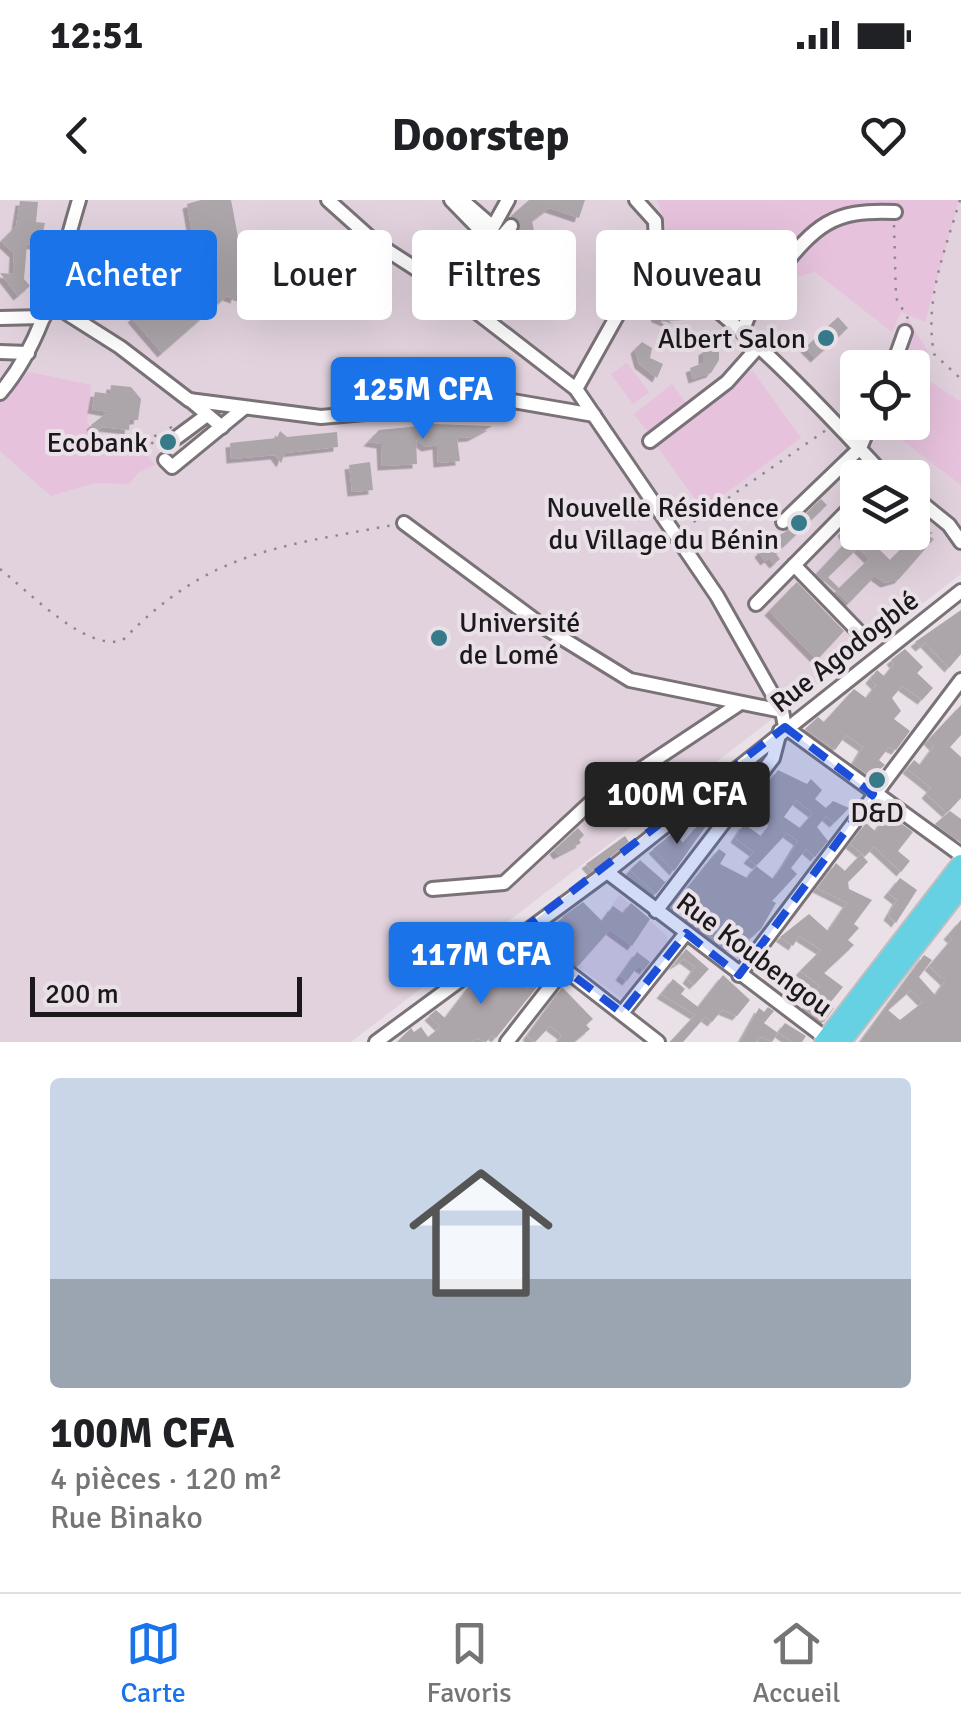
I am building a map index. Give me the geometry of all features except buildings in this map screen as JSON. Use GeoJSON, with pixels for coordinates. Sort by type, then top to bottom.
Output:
{"type":"FeatureCollection","features":[{"type":"Feature","properties":{"kind":"main road"},"geometry":{"type":"LineString","coordinates":[[828,1039],[960,857]]}},
{"type":"Feature","properties":{"kind":"main road"},"geometry":{"type":"LineString","coordinates":[[828,1039],[959,895]]}},
{"type":"Feature","properties":{"kind":"street"},"geometry":{"type":"LineString","coordinates":[[69,230],[78,200]]}},
{"type":"Feature","properties":{"kind":"street"},"geometry":{"type":"LineString","coordinates":[[328,200],[376,244],[412,267]]}},
{"type":"Feature","properties":{"kind":"street"},"geometry":{"type":"LineString","coordinates":[[451,200],[492,230]]}},
{"type":"Feature","properties":{"kind":"street"},"geometry":{"type":"LineString","coordinates":[[462,200],[495,230]]}},
{"type":"Feature","properties":{"kind":"street"},"geometry":{"type":"LineString","coordinates":[[499,230],[508,200]]}},
{"type":"Feature","properties":{"kind":"street"},"geometry":{"type":"LineString","coordinates":[[636,200],[657,230]]}},
{"type":"Feature","properties":{"kind":"street"},"geometry":{"type":"LineString","coordinates":[[743,331],[748,310],[810,232],[851,214],[894,212]]}},
{"type":"Feature","properties":{"kind":"street"},"geometry":{"type":"LineString","coordinates":[[0,318],[30,318]]}},
{"type":"Feature","properties":{"kind":"street"},"geometry":{"type":"LineString","coordinates":[[0,393],[28,353],[43,320]]}},
{"type":"Feature","properties":{"kind":"street"},"geometry":{"type":"LineString","coordinates":[[77,320],[120,347],[222,427]]}},
{"type":"Feature","properties":{"kind":"street"},"geometry":{"type":"LineString","coordinates":[[487,320],[576,389],[718,596],[782,711],[782,729],[773,758],[656,911]]}},
{"type":"Feature","properties":{"kind":"street"},"geometry":{"type":"LineString","coordinates":[[576,389],[616,320]]}},
{"type":"Feature","properties":{"kind":"street"},"geometry":{"type":"LineString","coordinates":[[731,320],[870,460]]}},
{"type":"Feature","properties":{"kind":"street"},"geometry":{"type":"LineString","coordinates":[[898,350],[905,332]]}},
{"type":"Feature","properties":{"kind":"street"},"geometry":{"type":"LineString","coordinates":[[650,441],[727,382],[759,346]]}},
{"type":"Feature","properties":{"kind":"street"},"geometry":{"type":"LineString","coordinates":[[0,352],[28,353]]}},
{"type":"Feature","properties":{"kind":"street"},"geometry":{"type":"LineString","coordinates":[[190,400],[321,417],[484,412]]}},
{"type":"Feature","properties":{"kind":"street"},"geometry":{"type":"LineString","coordinates":[[436,414],[507,400],[594,415]]}},
{"type":"Feature","properties":{"kind":"street"},"geometry":{"type":"LineString","coordinates":[[164,460],[172,467],[244,408]]}},
{"type":"Feature","properties":{"kind":"street"},"geometry":{"type":"LineString","coordinates":[[176,438],[207,415]]}},
{"type":"Feature","properties":{"kind":"street"},"geometry":{"type":"LineString","coordinates":[[783,522],[860,448],[863,440]]}},
{"type":"Feature","properties":{"kind":"street"},"geometry":{"type":"LineString","coordinates":[[930,510],[949,525],[961,542]]}},
{"type":"Feature","properties":{"kind":"street"},"geometry":{"type":"LineString","coordinates":[[756,604],[840,518]]}},
{"type":"Feature","properties":{"kind":"street"},"geometry":{"type":"LineString","coordinates":[[404,523],[544,627],[630,680],[782,711]]}},
{"type":"Feature","properties":{"kind":"street"},"geometry":{"type":"LineString","coordinates":[[794,565],[859,632]]}},
{"type":"Feature","properties":{"kind":"street","name":"Rue Agodogblé"},"geometry":{"type":"LineString","coordinates":[[376,1042],[518,933],[607,872],[782,729],[961,592]]}},
{"type":"Feature","properties":{"kind":"street"},"geometry":{"type":"LineString","coordinates":[[739,975],[961,680]]}},
{"type":"Feature","properties":{"kind":"street"},"geometry":{"type":"LineString","coordinates":[[432,889],[504,883],[590,803],[739,704]]}},
{"type":"Feature","properties":{"kind":"street"},"geometry":{"type":"LineString","coordinates":[[782,729],[960,857]]}},
{"type":"Feature","properties":{"kind":"street","name":"Rue Koubengou"},"geometry":{"type":"LineString","coordinates":[[607,872],[828,1039]]}},
{"type":"Feature","properties":{"kind":"street"},"geometry":{"type":"LineString","coordinates":[[518,933],[658,1042]]}},
{"type":"Feature","properties":{"kind":"street"},"geometry":{"type":"LineString","coordinates":[[622,1013],[686,934]]}},
{"type":"Feature","properties":{"kind":"street"},"geometry":{"type":"LineString","coordinates":[[508,1042],[564,969]]}},
{"type":"Feature","properties":{"kind":"path"},"geometry":{"type":"LineString","coordinates":[[960,200],[934,280],[932,311],[934,354],[961,379]]}},
{"type":"Feature","properties":{"kind":"path"},"geometry":{"type":"LineString","coordinates":[[894,212],[896,298],[910,318],[905,332]]}},
{"type":"Feature","properties":{"kind":"path"},"geometry":{"type":"LineString","coordinates":[[676,534],[829,428],[816,404]]}},
{"type":"Feature","properties":{"kind":"path"},"geometry":{"type":"LineString","coordinates":[[153,444],[150,440],[161,432]]}},
{"type":"Feature","properties":{"kind":"path"},"geometry":{"type":"LineString","coordinates":[[0,569],[65,621],[97,641],[114,643],[123,640],[164,598],[213,569],[256,551],[404,523]]}},
{"type":"Feature","properties":{"kind":"highlighted area"},"geometry":{"type":"Polygon","coordinates":[[[785,727],[873,794],[739,975],[686,933],[622,1013],[518,933],[785,727]]]}},
{"type":"Feature","properties":{"kind":"shaded area","name":"Université de Lomé"},"geometry":{"type":"Polygon","coordinates":[[[0,200],[961,200],[961,574],[351,1042],[0,1042],[0,200]]]}},
{"type":"Feature","properties":{"kind":"shaded area"},"geometry":{"type":"Polygon","coordinates":[[[657,200],[959,200],[925,322],[901,312],[892,332],[815,272],[797,276],[797,230],[666,230],[657,200]]]}},
{"type":"Feature","properties":{"kind":"shaded area"},"geometry":{"type":"Polygon","coordinates":[[[908,319],[927,350],[903,350],[900,325],[908,319]]]}},
{"type":"Feature","properties":{"kind":"shaded area"},"geometry":{"type":"Polygon","coordinates":[[[627,363],[649,392],[633,404],[611,374],[627,363]]]}},
{"type":"Feature","properties":{"kind":"shaded area"},"geometry":{"type":"Polygon","coordinates":[[[752,370],[801,438],[703,510],[654,442],[752,370]]]}},
{"type":"Feature","properties":{"kind":"shaded area"},"geometry":{"type":"Polygon","coordinates":[[[29,372],[91,385],[87,423],[98,435],[131,442],[155,465],[138,473],[129,484],[94,483],[51,496],[0,451],[0,399],[29,372]]]}},
{"type":"Feature","properties":{"kind":"shaded area"},"geometry":{"type":"Polygon","coordinates":[[[930,381],[961,402],[961,485],[902,440],[930,440],[930,381]]]}},
{"type":"Feature","properties":{"kind":"shaded area"},"geometry":{"type":"Polygon","coordinates":[[[672,384],[688,406],[650,435],[634,414],[672,384]]]}},
{"type":"Feature","properties":{"kind":"shaded area"},"geometry":{"type":"Polygon","coordinates":[[[619,895],[667,936],[668,944],[624,1000],[573,963],[619,895]]]}},
{"type":"Feature","properties":{"kind":"place","name":"Albert Salon"},"geometry":{"type":"Point","coordinates":[826,338]}},
{"type":"Feature","properties":{"kind":"place","name":"Ecobank"},"geometry":{"type":"Point","coordinates":[168,442]}},
{"type":"Feature","properties":{"kind":"place","name":"Nouvelle Résidence du Village du Bénin"},"geometry":{"type":"Point","coordinates":[799,523]}},
{"type":"Feature","properties":{"kind":"place","name":"Université de Lomé"},"geometry":{"type":"Point","coordinates":[439,638]}},
{"type":"Feature","properties":{"kind":"place","name":"D&D"},"geometry":{"type":"Point","coordinates":[877,780]}}]}
